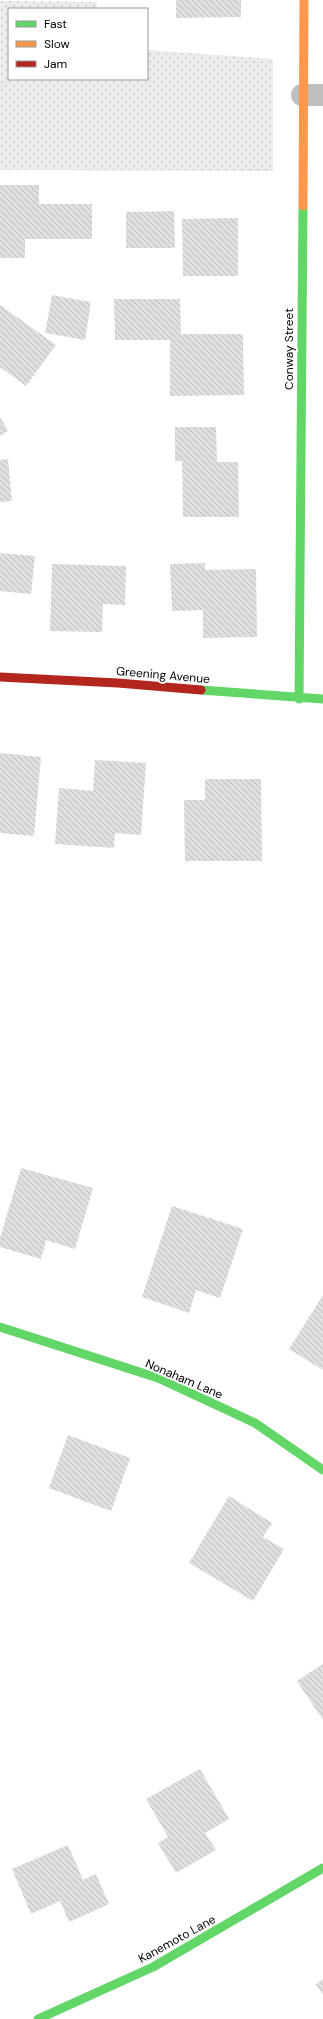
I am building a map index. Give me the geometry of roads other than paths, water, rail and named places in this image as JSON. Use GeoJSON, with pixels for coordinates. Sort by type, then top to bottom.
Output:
{"type":"FeatureCollection","features":[{"type":"Feature","properties":{"kind":"street","name":"Conway Street"},"geometry":{"type":"LineString","coordinates":[[299,699],[313,95],[304,0]]}},
{"type":"Feature","properties":{"kind":"street","name":"Greening Avenue"},"geometry":{"type":"LineString","coordinates":[[0,676],[118,683],[299,699],[323,699]]}},
{"type":"Feature","properties":{"kind":"street","name":"Nonaham Lane"},"geometry":{"type":"LineString","coordinates":[[0,1328],[158,1378],[255,1423],[323,1470]]}},
{"type":"Feature","properties":{"kind":"street","name":"Kanemoto Lane"},"geometry":{"type":"LineString","coordinates":[[38,2019],[154,1967],[323,1868]]}}]}
